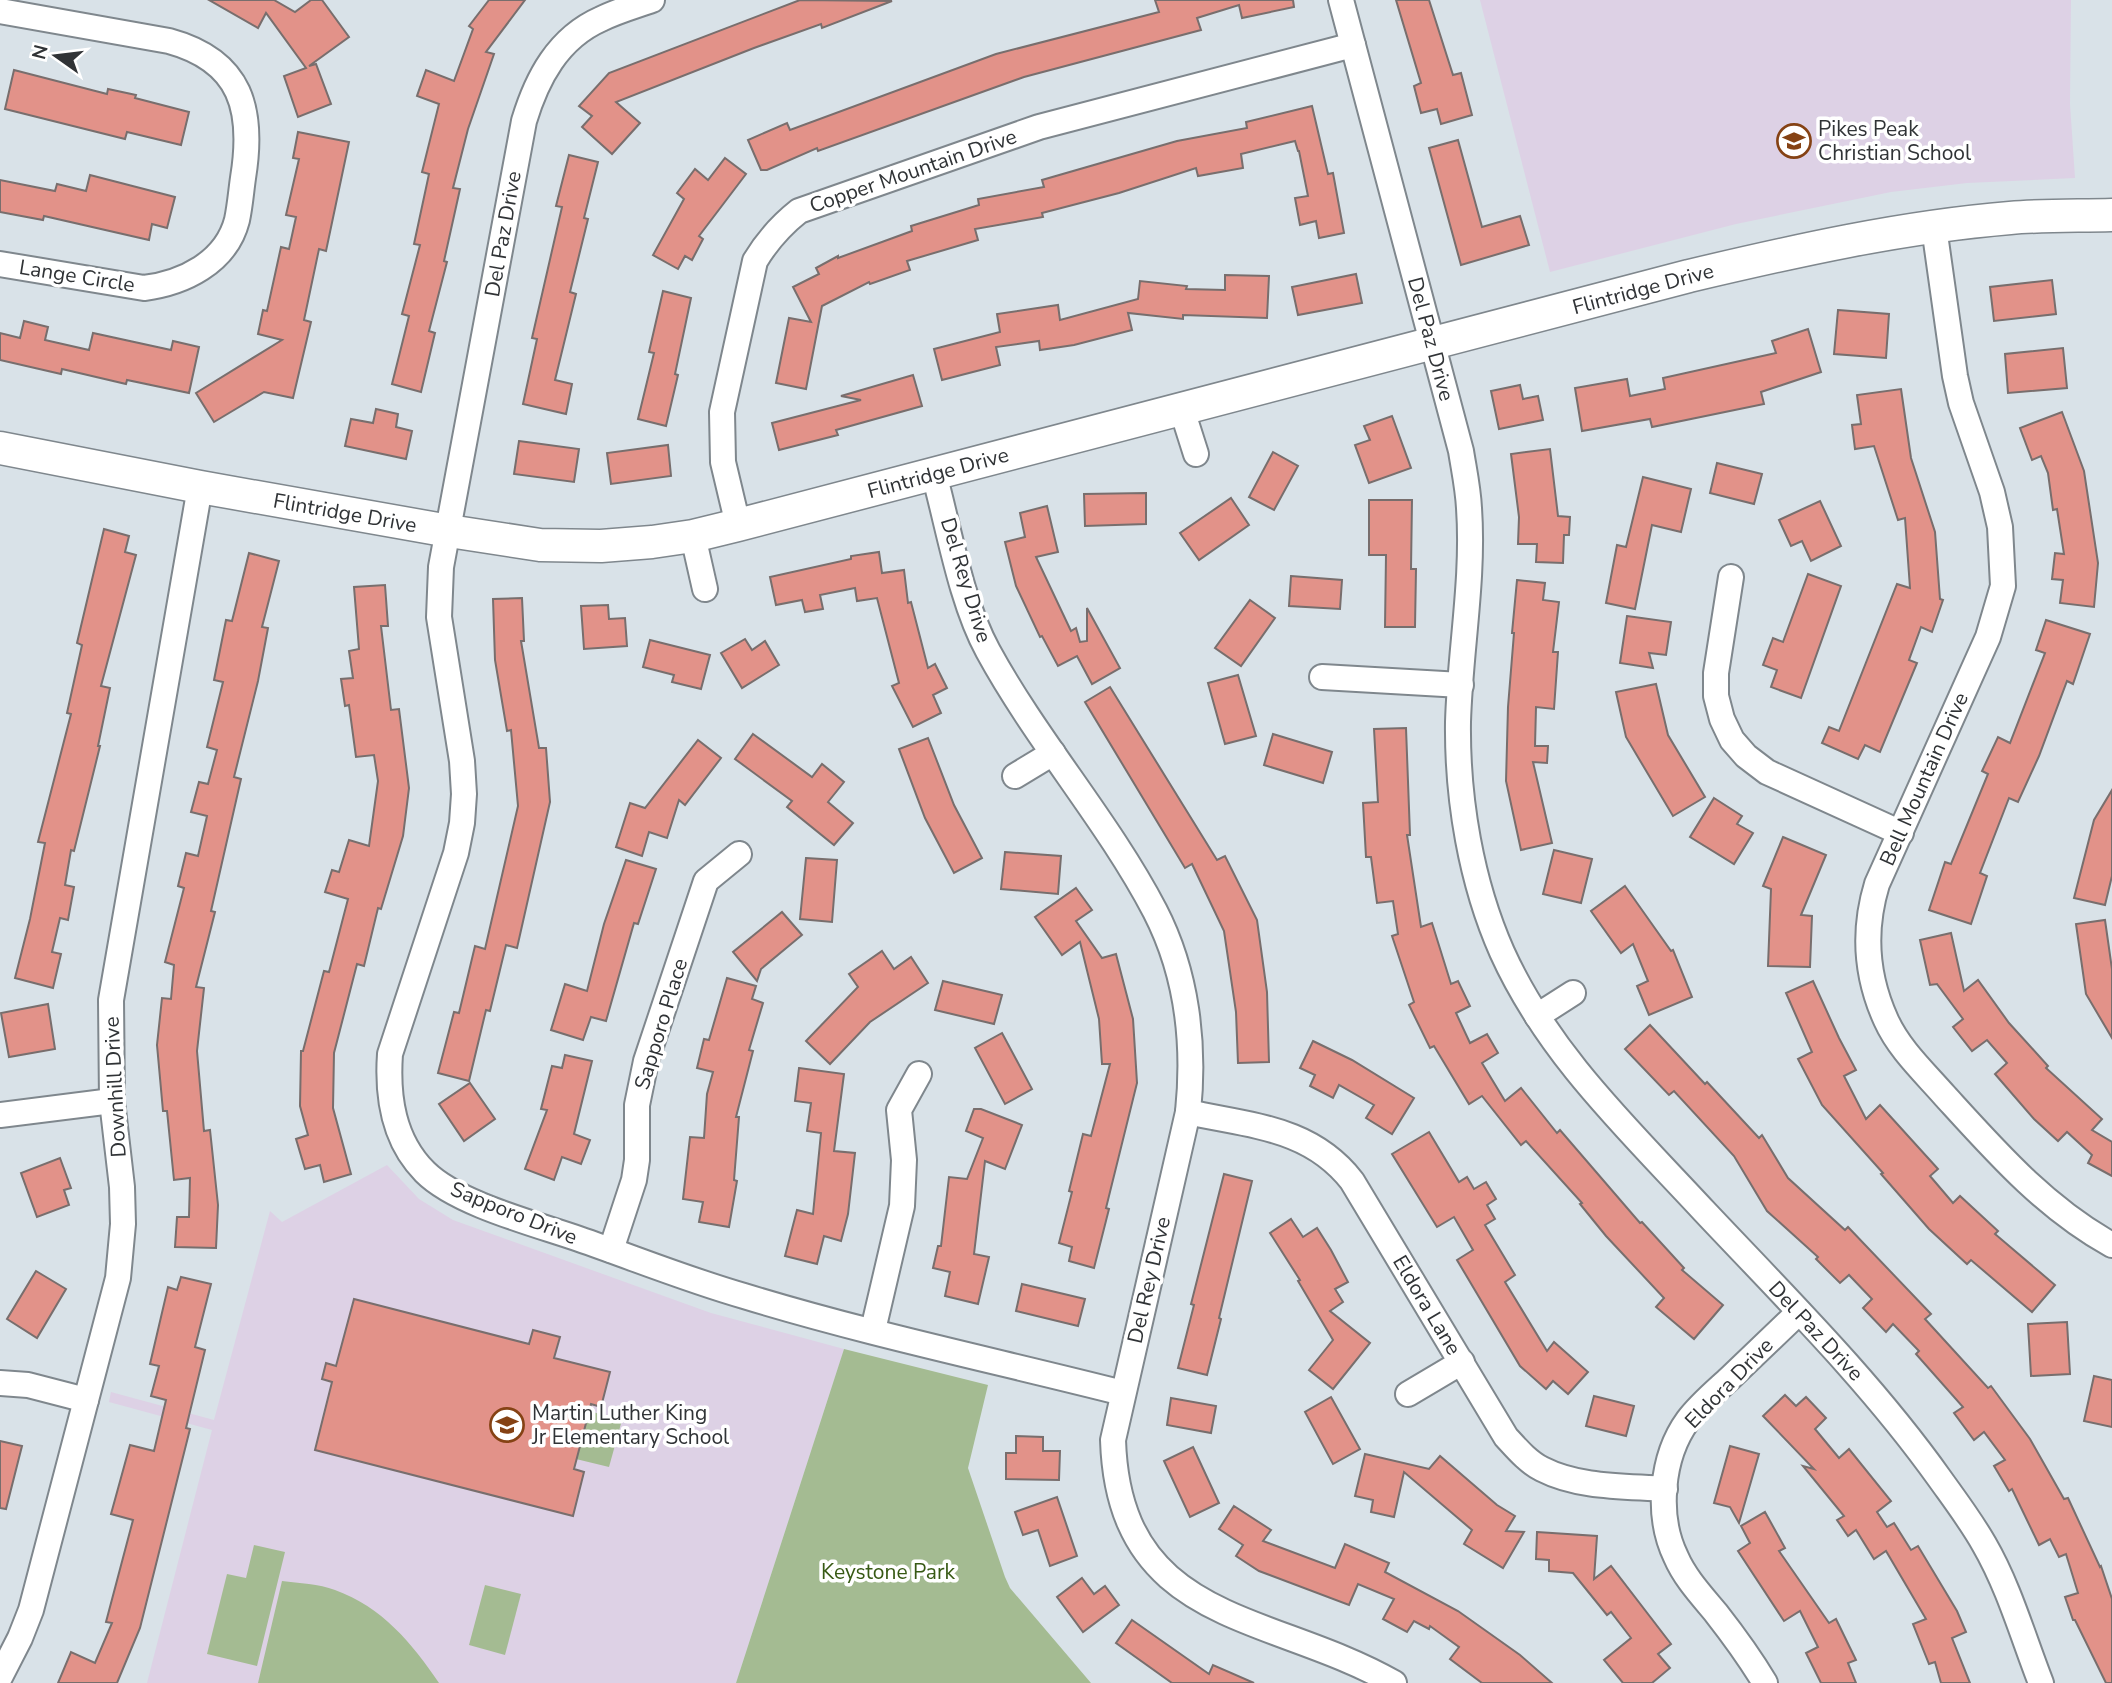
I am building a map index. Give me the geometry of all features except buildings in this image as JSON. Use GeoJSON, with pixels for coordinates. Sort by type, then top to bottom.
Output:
{"type":"FeatureCollection","features":[{"type":"Feature","properties":{"kind":"street","name":"Del Paz Drive"},"geometry":{"type":"LineString","coordinates":[[449,531],[524,121],[531,96],[542,72],[579,32],[600,19],[653,0]]}},
{"type":"Feature","properties":{"kind":"street","name":"Del Paz Drive"},"geometry":{"type":"LineString","coordinates":[[1341,0],[1461,451],[1469,508],[1458,721],[1462,797],[1476,876],[1501,950],[1537,1016],[1587,1086],[1903,1427],[1966,1514],[1997,1570],[2041,1683]]}},
{"type":"Feature","properties":{"kind":"street","name":"Lange Circle"},"geometry":{"type":"LineString","coordinates":[[0,11],[191,47],[214,62],[230,78],[242,100],[248,146],[236,223],[225,245],[208,263],[189,277],[167,285],[144,288],[0,264]]}},
{"type":"Feature","properties":{"kind":"street","name":"Copper Mountain Drive"},"geometry":{"type":"LineString","coordinates":[[737,525],[723,461],[722,412],[755,261],[773,234],[799,211],[1039,127],[1353,46]]}},
{"type":"Feature","properties":{"kind":"street","name":"Flintridge Drive"},"geometry":{"type":"LineString","coordinates":[[0,448],[502,541],[568,547],[652,542],[693,536],[737,525],[1821,245],[2012,217],[2112,215]]}},
{"type":"Feature","properties":{"kind":"street","name":"Bell Mountain Drive"},"geometry":{"type":"LineString","coordinates":[[1934,227],[1955,376],[1961,403],[1992,492],[2000,527],[2003,586],[1988,637],[1877,884],[1870,906],[1869,965],[1887,1022],[1907,1053],[2015,1172],[2085,1230],[2112,1245]]}},
{"type":"Feature","properties":{"kind":"street"},"geometry":{"type":"LineString","coordinates":[[1182,410],[1196,454]]}},
{"type":"Feature","properties":{"kind":"street","name":"Del Rey Drive"},"geometry":{"type":"LineString","coordinates":[[934,474],[965,589],[987,649],[1156,912],[1168,941],[1186,1004],[1192,1073],[1188,1112],[1114,1440],[1114,1468],[1131,1526],[1167,1576],[1186,1592],[1227,1614],[1316,1646],[1357,1663],[1394,1683]]}},
{"type":"Feature","properties":{"kind":"street","name":"Downhill Drive"},"geometry":{"type":"LineString","coordinates":[[0,1677],[31,1610],[118,1278],[123,1224],[122,1187],[112,1101],[110,1022],[114,972],[200,487]]}},
{"type":"Feature","properties":{"kind":"street","name":"Sapporo Drive"},"geometry":{"type":"LineString","coordinates":[[449,531],[441,567],[439,617],[464,794],[456,853],[390,1055],[390,1105],[398,1130],[411,1155],[426,1173],[449,1189],[479,1204],[741,1295],[1123,1393]]}},
{"type":"Feature","properties":{"kind":"street"},"geometry":{"type":"LineString","coordinates":[[693,536],[705,589]]}},
{"type":"Feature","properties":{"kind":"street"},"geometry":{"type":"LineString","coordinates":[[1731,577],[1716,674],[1716,696],[1722,719],[1732,740],[1746,756],[1767,772],[1901,833]]}},
{"type":"Feature","properties":{"kind":"street"},"geometry":{"type":"LineString","coordinates":[[1322,677],[1461,685]]}},
{"type":"Feature","properties":{"kind":"street"},"geometry":{"type":"LineString","coordinates":[[1015,776],[1053,753]]}},
{"type":"Feature","properties":{"kind":"street","name":"Sapporo Place"},"geometry":{"type":"LineString","coordinates":[[611,1250],[634,1180],[637,1160],[637,1105],[646,1061],[706,881],[739,854]]}},
{"type":"Feature","properties":{"kind":"street"},"geometry":{"type":"LineString","coordinates":[[1537,1016],[1573,993]]}},
{"type":"Feature","properties":{"kind":"street"},"geometry":{"type":"LineString","coordinates":[[873,1330],[901,1206],[904,1160],[899,1110],[919,1074]]}},
{"type":"Feature","properties":{"kind":"street"},"geometry":{"type":"LineString","coordinates":[[0,1115],[112,1101]]}},
{"type":"Feature","properties":{"kind":"street","name":"Eldora Lane"},"geometry":{"type":"LineString","coordinates":[[1188,1112],[1282,1133],[1322,1150],[1338,1163],[1352,1181],[1506,1437],[1524,1457],[1541,1469],[1560,1477],[1586,1483],[1665,1489]]}},
{"type":"Feature","properties":{"kind":"street","name":"Eldora Drive"},"geometry":{"type":"LineString","coordinates":[[1765,1683],[1751,1659],[1689,1579],[1676,1557],[1667,1533],[1665,1489],[1675,1443],[1688,1420],[1799,1312]]}},
{"type":"Feature","properties":{"kind":"street"},"geometry":{"type":"LineString","coordinates":[[1408,1394],[1462,1362]]}},
{"type":"Feature","properties":{"kind":"street"},"geometry":{"type":"LineString","coordinates":[[0,1383],[28,1385],[86,1399]]}},
{"type":"Feature","properties":{"kind":"shaded area","name":"Pikes Peak Christian School"},"geometry":{"type":"Polygon","coordinates":[[[1480,0],[2071,0],[2070,104],[2075,178],[1967,183],[1891,192],[1736,224],[1550,272],[1480,0]]]}},
{"type":"Feature","properties":{"kind":"shaded area","name":"Martin Luther King Jr Elementary School"},"geometry":{"type":"Polygon","coordinates":[[[387,1165],[419,1199],[453,1220],[711,1313],[844,1349],[736,1683],[147,1683],[212,1430],[109,1402],[111,1392],[214,1420],[270,1211],[282,1222],[387,1165]]]}},
{"type":"Feature","properties":{"kind":"green space","name":"Keystone Park"},"geometry":{"type":"Polygon","coordinates":[[[844,1349],[988,1385],[968,1468],[1005,1577],[1010,1588],[1091,1683],[736,1683],[844,1349]]]}},
{"type":"Feature","properties":{"kind":"green space"},"geometry":{"type":"Polygon","coordinates":[[[589,1411],[622,1420],[609,1467],[576,1459],[589,1411]]]}},
{"type":"Feature","properties":{"kind":"green space"},"geometry":{"type":"Polygon","coordinates":[[[254,1545],[285,1552],[257,1666],[207,1654],[227,1574],[246,1578],[254,1545]]]}},
{"type":"Feature","properties":{"kind":"green space"},"geometry":{"type":"Polygon","coordinates":[[[282,1581],[329,1588],[367,1606],[407,1640],[439,1683],[258,1683],[282,1581]]]}},
{"type":"Feature","properties":{"kind":"green space"},"geometry":{"type":"Polygon","coordinates":[[[485,1585],[521,1594],[505,1655],[469,1645],[485,1585]]]}},
{"type":"Feature","properties":{"kind":"place","name":"Pikes Peak Christian School"},"geometry":{"type":"Point","coordinates":[1794,141]}},
{"type":"Feature","properties":{"kind":"place","name":"Martin Luther King Jr Elementary School"},"geometry":{"type":"Point","coordinates":[507,1425]}}]}
